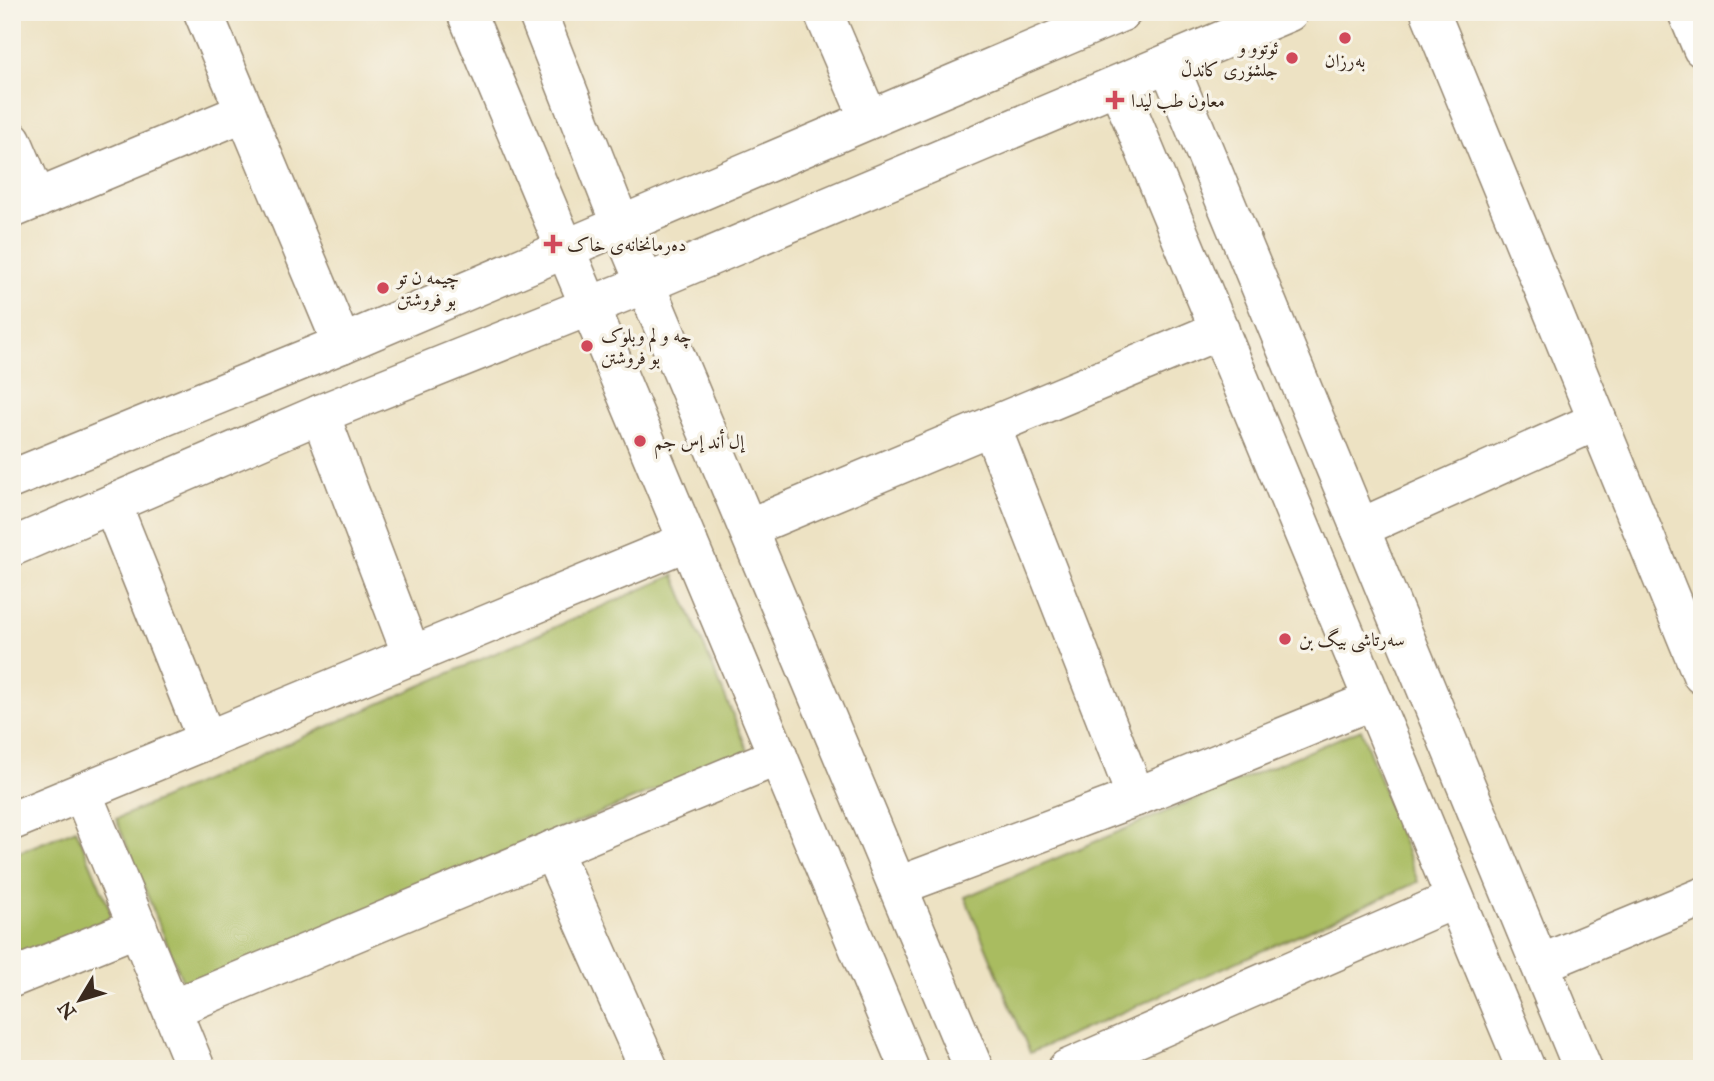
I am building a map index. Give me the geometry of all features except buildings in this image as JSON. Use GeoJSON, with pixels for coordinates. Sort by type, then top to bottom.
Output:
{"type":"FeatureCollection","features":[{"type":"Feature","properties":{"kind":"street"},"geometry":{"type":"LineString","coordinates":[[203,12],[342,344]]}},
{"type":"Feature","properties":{"kind":"street"},"geometry":{"type":"LineString","coordinates":[[466,12],[909,1069]]}},
{"type":"Feature","properties":{"kind":"street"},"geometry":{"type":"LineString","coordinates":[[537,12],[621,226],[974,1069]]}},
{"type":"Feature","properties":{"kind":"street"},"geometry":{"type":"LineString","coordinates":[[823,12],[870,119]]}},
{"type":"Feature","properties":{"kind":"street"},"geometry":{"type":"LineString","coordinates":[[12,547],[320,414],[645,284],[1170,65],[1289,12]]}},
{"type":"Feature","properties":{"kind":"street"},"geometry":{"type":"LineString","coordinates":[[1430,12],[1598,421],[1693,628],[1702,675]]}},
{"type":"Feature","properties":{"kind":"street"},"geometry":{"type":"LineString","coordinates":[[1687,12],[1702,48]]}},
{"type":"Feature","properties":{"kind":"street"},"geometry":{"type":"LineString","coordinates":[[12,479],[342,344],[1118,13]]}},
{"type":"Feature","properties":{"kind":"street"},"geometry":{"type":"LineString","coordinates":[[1170,65],[1583,1069]]}},
{"type":"Feature","properties":{"kind":"street"},"geometry":{"type":"LineString","coordinates":[[1118,86],[1526,1069]]}},
{"type":"Feature","properties":{"kind":"street"},"geometry":{"type":"LineString","coordinates":[[12,140],[25,204],[245,112]]}},
{"type":"Feature","properties":{"kind":"street"},"geometry":{"type":"LineString","coordinates":[[748,528],[1220,330]]}},
{"type":"Feature","properties":{"kind":"street"},"geometry":{"type":"LineString","coordinates":[[320,414],[412,656]]}},
{"type":"Feature","properties":{"kind":"street"},"geometry":{"type":"LineString","coordinates":[[1360,528],[1598,421]]}},
{"type":"Feature","properties":{"kind":"street"},"geometry":{"type":"LineString","coordinates":[[991,426],[1136,797]]}},
{"type":"Feature","properties":{"kind":"street"},"geometry":{"type":"LineString","coordinates":[[112,503],[207,741]]}},
{"type":"Feature","properties":{"kind":"street"},"geometry":{"type":"LineString","coordinates":[[12,821],[688,541]]}},
{"type":"Feature","properties":{"kind":"street"},"geometry":{"type":"LineString","coordinates":[[898,886],[1136,797],[1373,700]]}},
{"type":"Feature","properties":{"kind":"street"},"geometry":{"type":"LineString","coordinates":[[172,1009],[778,756]]}},
{"type":"Feature","properties":{"kind":"street"},"geometry":{"type":"LineString","coordinates":[[82,792],[196,1069]]}},
{"type":"Feature","properties":{"kind":"street"},"geometry":{"type":"LineString","coordinates":[[552,850],[645,1068]]}},
{"type":"Feature","properties":{"kind":"street"},"geometry":{"type":"LineString","coordinates":[[1540,964],[1702,897]]}},
{"type":"Feature","properties":{"kind":"street"},"geometry":{"type":"LineString","coordinates":[[1067,1069],[1455,899]]}},
{"type":"Feature","properties":{"kind":"street"},"geometry":{"type":"LineString","coordinates":[[12,978],[138,928]]}},
{"type":"Feature","properties":{"kind":"green space"},"geometry":{"type":"Polygon","coordinates":[[[674,575],[748,751],[185,987],[116,819],[674,575]]]}},
{"type":"Feature","properties":{"kind":"green space"},"geometry":{"type":"Polygon","coordinates":[[[1361,729],[1418,882],[1030,1053],[965,897],[1361,729]]]}},
{"type":"Feature","properties":{"kind":"green space"},"geometry":{"type":"Polygon","coordinates":[[[76,829],[113,917],[12,959],[12,855],[76,829]]]}},
{"type":"Feature","properties":{"kind":"place","name":"بەرزان"},"geometry":{"type":"Point","coordinates":[1345,38]}},
{"type":"Feature","properties":{"kind":"place","name":"ئوتوو و جلشۆری کاندڵ"},"geometry":{"type":"Point","coordinates":[1292,58]}},
{"type":"Feature","properties":{"kind":"place","name":"معاون طب لیدا"},"geometry":{"type":"Point","coordinates":[1115,100]}},
{"type":"Feature","properties":{"kind":"place","name":"دەرمانخانەی خاک"},"geometry":{"type":"Point","coordinates":[553,244]}},
{"type":"Feature","properties":{"kind":"place","name":"چیمه ن تو بو فروشتن"},"geometry":{"type":"Point","coordinates":[383,288]}},
{"type":"Feature","properties":{"kind":"place","name":"چه و لم وبلوک بو فروشتن"},"geometry":{"type":"Point","coordinates":[587,346]}},
{"type":"Feature","properties":{"kind":"place","name":"إل أند إس جم"},"geometry":{"type":"Point","coordinates":[640,441]}},
{"type":"Feature","properties":{"kind":"place","name":"سەرتاشی بیگ بن"},"geometry":{"type":"Point","coordinates":[1285,639]}}]}
